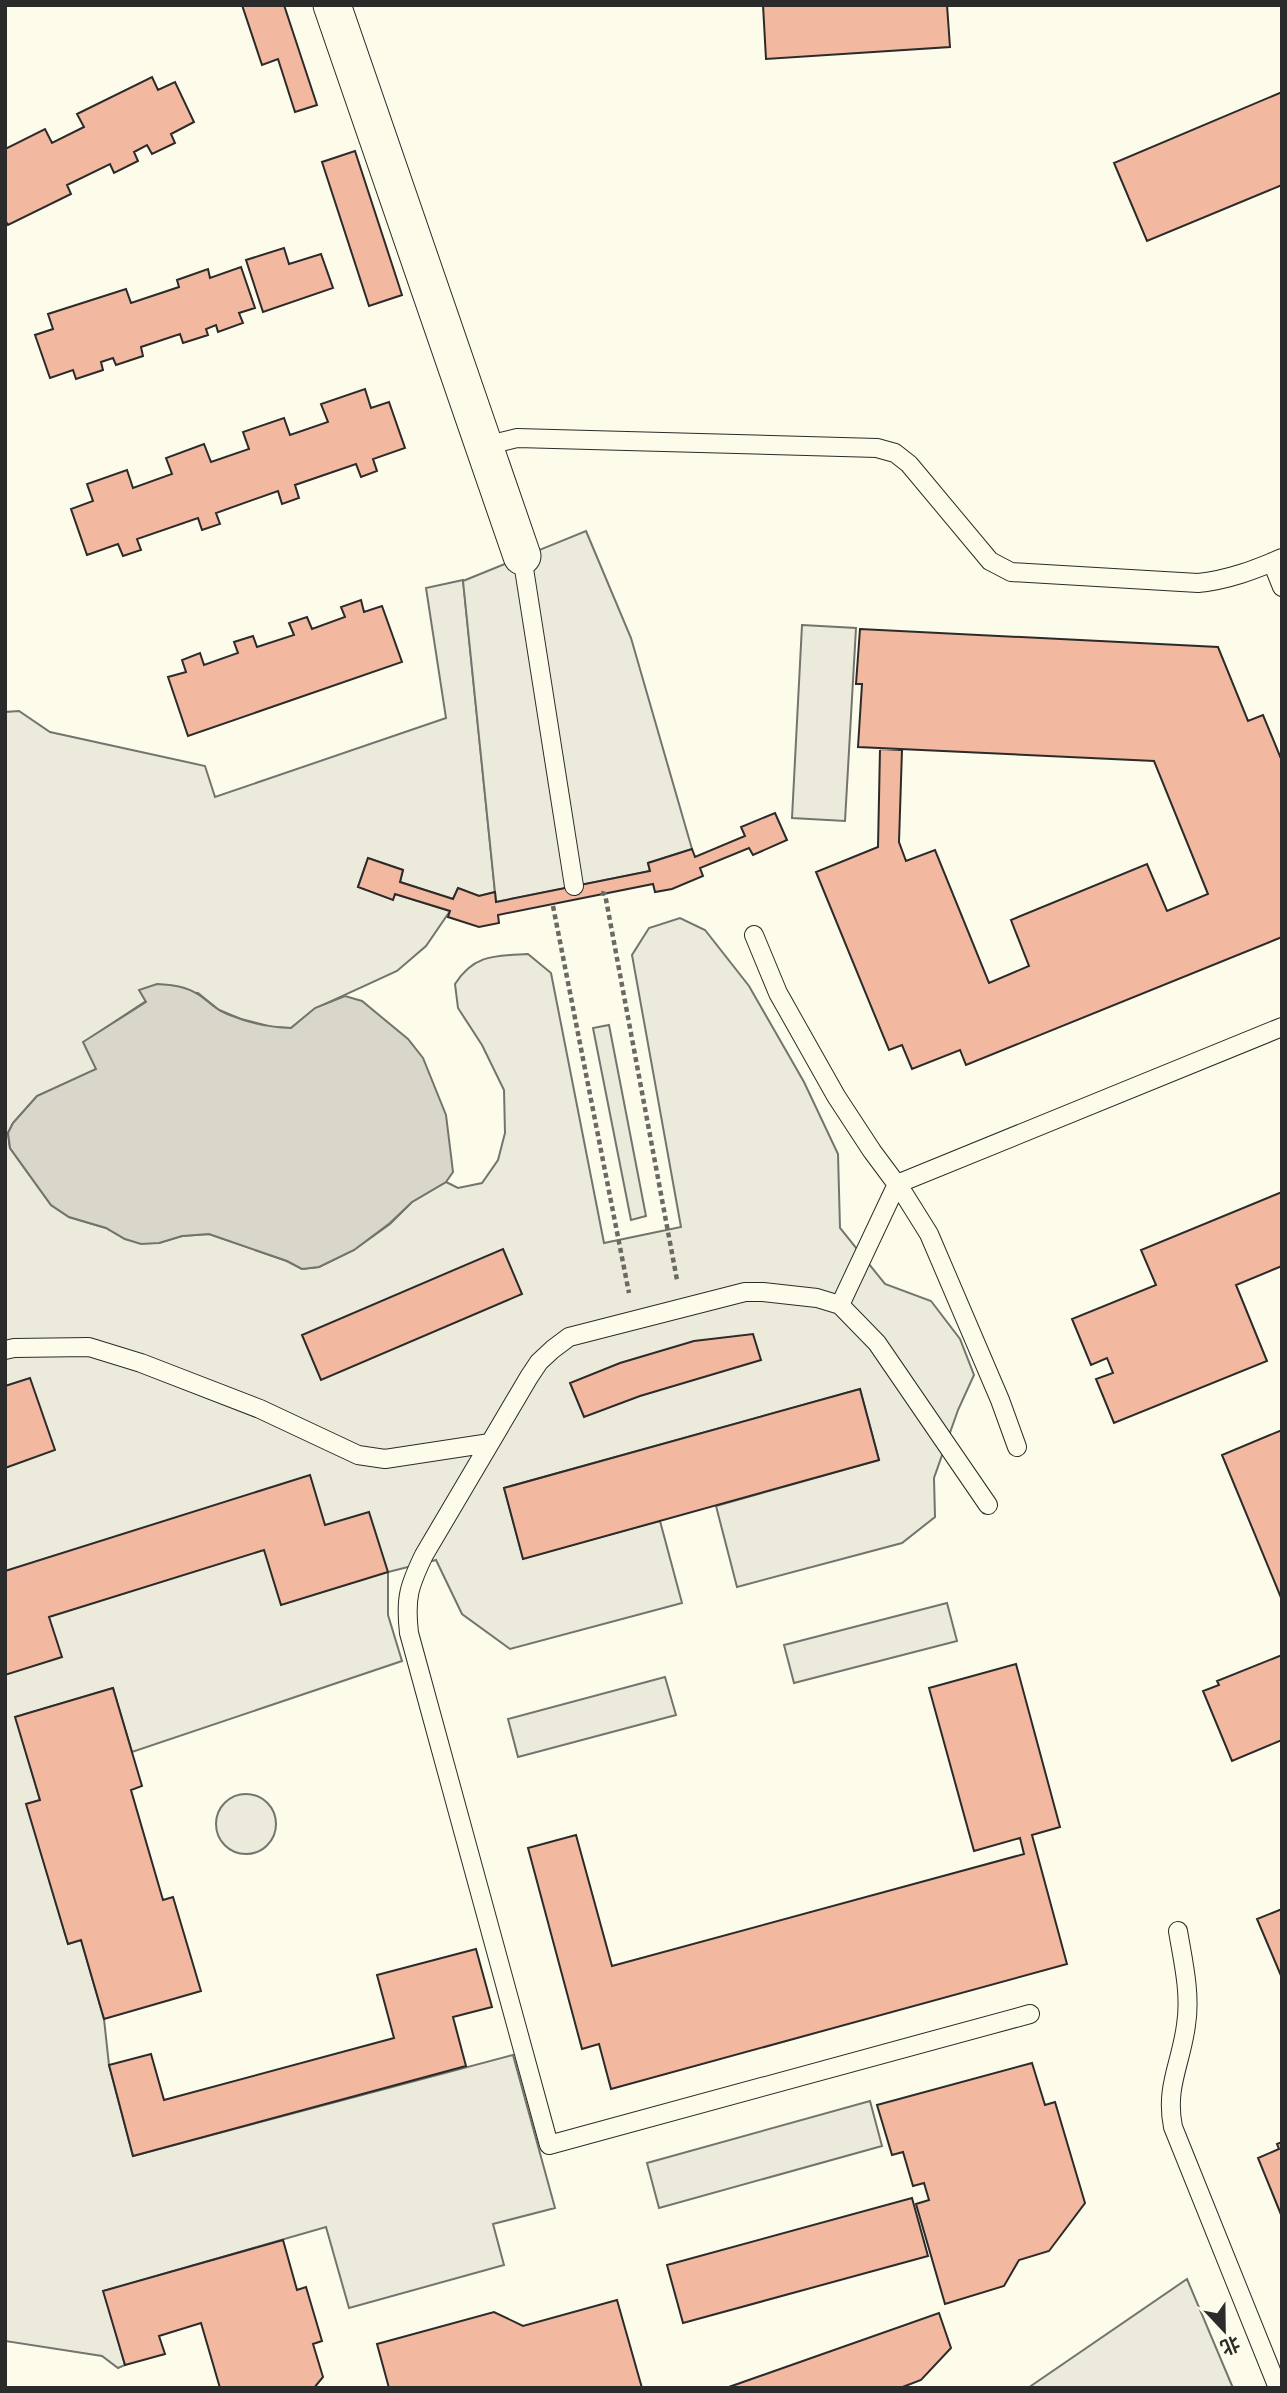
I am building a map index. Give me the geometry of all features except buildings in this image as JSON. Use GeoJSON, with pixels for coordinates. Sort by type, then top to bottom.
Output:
{"type":"FeatureCollection","features":[{"type":"Feature","properties":{"kind":"street"},"geometry":{"type":"LineString","coordinates":[[332,5],[522,556]]}},
{"type":"Feature","properties":{"kind":"lane"},"geometry":{"type":"LineString","coordinates":[[484,446],[517,438],[877,449],[895,453],[908,464],[990,561],[1011,572],[1198,583],[1220,581],[1277,560],[1282,587]]}},
{"type":"Feature","properties":{"kind":"lane"},"geometry":{"type":"LineString","coordinates":[[522,556],[574,886]]}},
{"type":"Feature","properties":{"kind":"lane"},"geometry":{"type":"LineString","coordinates":[[754,935],[778,993],[812,1055],[872,1151],[929,1234],[1000,1400],[1017,1447]]}},
{"type":"Feature","properties":{"kind":"lane"},"geometry":{"type":"LineString","coordinates":[[840,1304],[897,1184],[1281,1030]]}},
{"type":"Feature","properties":{"kind":"lane"},"geometry":{"type":"LineString","coordinates":[[988,1505],[877,1343],[840,1304],[817,1298],[745,1292],[569,1337],[539,1362],[424,1555],[410,1586],[406,1609],[409,1633],[549,2145],[1030,2014]]}},
{"type":"Feature","properties":{"kind":"lane"},"geometry":{"type":"LineString","coordinates":[[5,1350],[89,1347],[141,1363],[260,1409],[358,1455],[385,1459],[490,1443]]}},
{"type":"Feature","properties":{"kind":"lane"},"geometry":{"type":"LineString","coordinates":[[1178,1931],[1185,1974],[1187,2022],[1172,2082],[1169,2107],[1173,2127],[1274,2357],[1278,2388]]}},
{"type":"Feature","properties":{"kind":"path"},"geometry":{"type":"LineString","coordinates":[[634,1321],[553,904],[574,886],[605,894],[683,1308]]}},
{"type":"Feature","properties":{"kind":"shaded area"},"geometry":{"type":"Polygon","coordinates":[[[586,531],[631,638],[692,849],[648,863],[650,871],[496,902],[463,581],[586,531]]]}},
{"type":"Feature","properties":{"kind":"shaded area"},"geometry":{"type":"Polygon","coordinates":[[[463,580],[495,892],[479,896],[458,888],[453,899],[400,882],[403,870],[368,858],[358,887],[393,899],[395,894],[450,911],[426,946],[397,971],[316,1008],[291,1028],[272,1027],[241,1019],[219,1010],[198,993],[140,990],[146,1001],[84,1042],[97,1069],[37,1096],[13,1123],[8,1133],[10,1148],[51,1205],[69,1217],[106,1228],[125,1239],[159,1243],[182,1236],[209,1234],[287,1261],[302,1269],[319,1267],[354,1250],[390,1224],[412,1202],[446,1182],[458,1188],[482,1183],[498,1160],[505,1133],[504,1090],[482,1045],[458,1008],[455,984],[462,974],[478,962],[495,956],[528,954],[551,973],[604,1243],[681,1227],[632,955],[649,928],[680,918],[705,930],[749,986],[804,1082],[838,1154],[840,1228],[885,1284],[931,1301],[960,1339],[974,1375],[958,1410],[934,1478],[935,1517],[902,1543],[737,1587],[716,1506],[879,1460],[860,1389],[504,1488],[523,1558],[660,1521],[682,1603],[510,1649],[462,1614],[436,1560],[388,1572],[388,1615],[402,1661],[132,1752],[113,1688],[16,1717],[40,1800],[27,1804],[68,1944],[81,1940],[104,2019],[109,2065],[133,2156],[513,2055],[555,2208],[493,2224],[504,2265],[349,2308],[326,2227],[104,2291],[125,2365],[118,2368],[102,2356],[5,2341],[5,712],[19,711],[50,732],[205,766],[215,797],[446,718],[426,588],[463,580]]]}},
{"type":"Feature","properties":{"kind":"shaded area"},"geometry":{"type":"Polygon","coordinates":[[[802,625],[856,628],[845,821],[792,818],[802,625]]]}},
{"type":"Feature","properties":{"kind":"shaded area"},"geometry":{"type":"Polygon","coordinates":[[[157,984],[189,990],[218,1009],[238,1018],[291,1028],[315,1008],[345,996],[362,1001],[408,1039],[423,1058],[446,1115],[453,1172],[446,1182],[412,1202],[390,1223],[354,1250],[319,1267],[302,1269],[287,1261],[209,1234],[141,1244],[125,1239],[106,1228],[69,1217],[51,1205],[10,1148],[8,1133],[13,1123],[37,1096],[96,1069],[83,1042],[146,1002],[139,990],[157,984]]]}},
{"type":"Feature","properties":{"kind":"shaded area"},"geometry":{"type":"Polygon","coordinates":[[[609,1025],[646,1216],[631,1220],[593,1028],[609,1025]]]}},
{"type":"Feature","properties":{"kind":"shaded area"},"geometry":{"type":"Polygon","coordinates":[[[947,1603],[957,1641],[794,1683],[784,1645],[947,1603]]]}},
{"type":"Feature","properties":{"kind":"shaded area"},"geometry":{"type":"Polygon","coordinates":[[[665,1677],[676,1715],[518,1757],[508,1719],[665,1677]]]}},
{"type":"Feature","properties":{"kind":"shaded area"},"geometry":{"type":"Polygon","coordinates":[[[240,1794],[252,1794],[271,1807],[276,1824],[274,1836],[263,1849],[252,1854],[240,1854],[221,1841],[216,1830],[216,1818],[229,1799],[240,1794]]]}},
{"type":"Feature","properties":{"kind":"shaded area"},"geometry":{"type":"Polygon","coordinates":[[[870,2101],[882,2146],[659,2208],[647,2163],[870,2101]]]}},
{"type":"Feature","properties":{"kind":"shaded area"},"geometry":{"type":"Polygon","coordinates":[[[1187,2279],[1233,2388],[1028,2388],[1187,2279]]]}}]}
